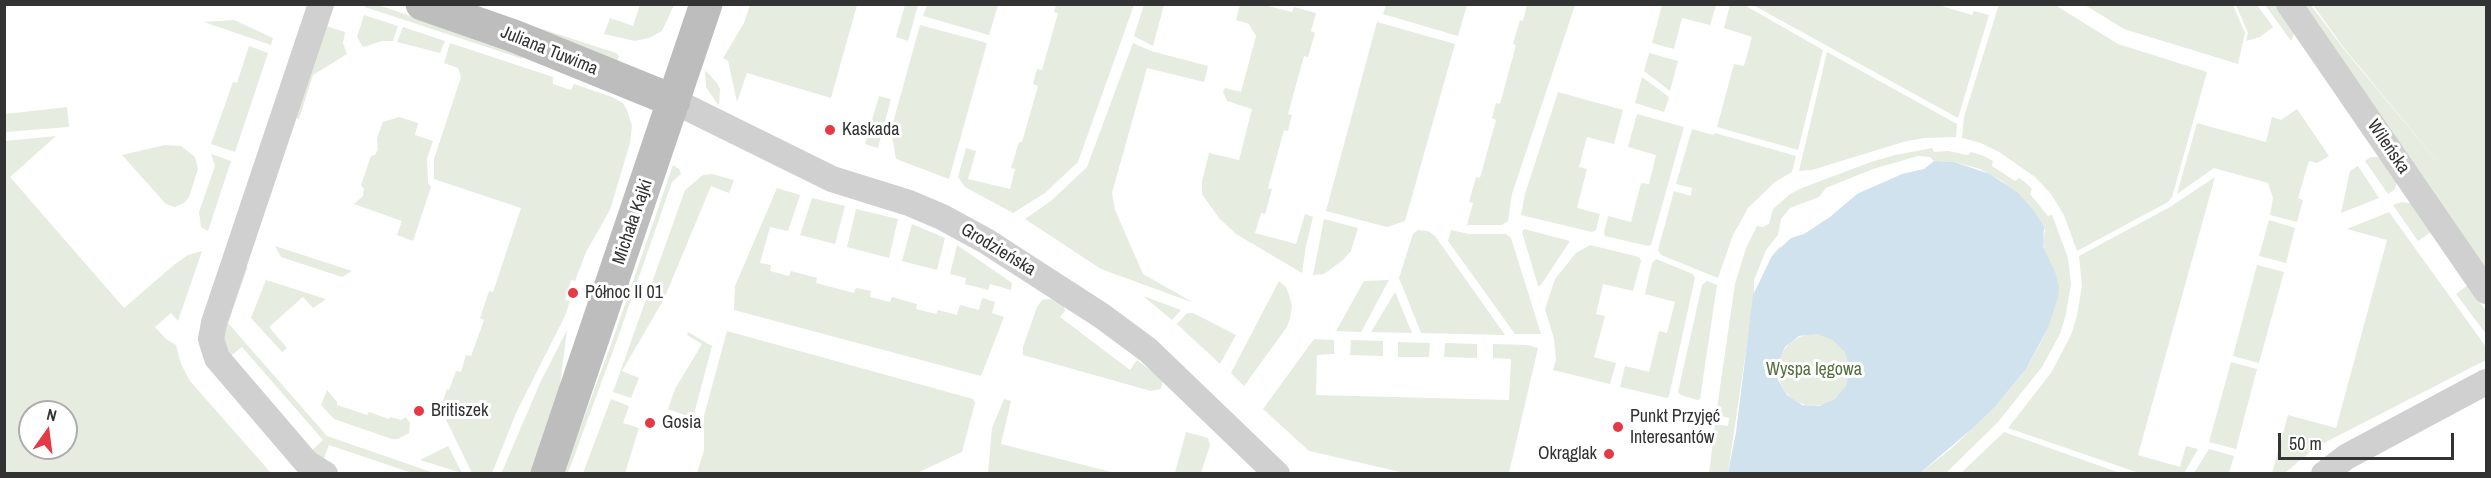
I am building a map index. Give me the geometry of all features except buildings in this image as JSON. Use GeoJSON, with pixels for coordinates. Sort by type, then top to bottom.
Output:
{"type":"FeatureCollection","features":[{"type":"Feature","properties":{"kind":"street"},"geometry":{"type":"LineString","coordinates":[[321,4],[214,322],[211,339],[217,358],[307,463],[325,474]]}},
{"type":"Feature","properties":{"kind":"street","name":"Juliana Tuwima"},"geometry":{"type":"LineString","coordinates":[[423,4],[514,36],[674,100]]}},
{"type":"Feature","properties":{"kind":"street","name":"Michała Kajki"},"geometry":{"type":"LineString","coordinates":[[547,474],[706,4]]}},
{"type":"Feature","properties":{"kind":"street","name":"Wileńska"},"geometry":{"type":"LineString","coordinates":[[2289,4],[2487,291]]}},
{"type":"Feature","properties":{"kind":"street","name":"Grodzieńska"},"geometry":{"type":"LineString","coordinates":[[674,100],[832,179],[909,203],[942,217],[986,241],[1102,316],[1148,350],[1277,474]]}},
{"type":"Feature","properties":{"kind":"street"},"geometry":{"type":"LineString","coordinates":[[2324,474],[2346,457],[2487,382]]}},
{"type":"Feature","properties":{"kind":"green space"},"geometry":{"type":"Polygon","coordinates":[[[927,4],[998,5],[989,35],[923,16],[927,4]]]}},
{"type":"Feature","properties":{"kind":"green space"},"geometry":{"type":"Polygon","coordinates":[[[1386,4],[1467,5],[1458,36],[1383,14],[1386,4]]]}},
{"type":"Feature","properties":{"kind":"green space"},"geometry":{"type":"Polygon","coordinates":[[[1662,4],[1716,5],[1710,25],[1682,18],[1674,49],[1652,43],[1662,4]]]}},
{"type":"Feature","properties":{"kind":"green space"},"geometry":{"type":"Polygon","coordinates":[[[1935,4],[1972,15],[1974,11],[1989,15],[1958,118],[1753,5],[1935,4]]]}},
{"type":"Feature","properties":{"kind":"green space"},"geometry":{"type":"Polygon","coordinates":[[[1999,4],[2055,5],[2118,44],[2207,72],[2172,197],[2168,202],[2077,251],[2064,215],[2051,194],[2035,177],[1999,152],[1981,143],[1962,138],[1964,117],[1999,4]]]}},
{"type":"Feature","properties":{"kind":"green space"},"geometry":{"type":"Polygon","coordinates":[[[365,5],[378,5],[480,39],[520,54],[523,59],[365,7],[365,5]]]}},
{"type":"Feature","properties":{"kind":"green space"},"geometry":{"type":"Polygon","coordinates":[[[640,5],[674,5],[662,31],[649,38],[635,41],[604,34],[610,18],[633,26],[640,5]]]}},
{"type":"Feature","properties":{"kind":"green space"},"geometry":{"type":"Polygon","coordinates":[[[750,5],[857,5],[831,98],[747,73],[737,102],[728,61],[723,58],[744,23],[750,5]]]}},
{"type":"Feature","properties":{"kind":"green space"},"geometry":{"type":"Polygon","coordinates":[[[905,5],[918,5],[908,41],[896,37],[905,5]]]}},
{"type":"Feature","properties":{"kind":"green space"},"geometry":{"type":"Polygon","coordinates":[[[1056,5],[1134,5],[1078,162],[1045,193],[1013,213],[965,187],[958,177],[966,148],[976,151],[968,179],[1010,189],[1015,169],[1011,168],[1019,142],[1022,142],[1038,86],[1033,84],[1037,69],[1042,70],[1058,13],[1054,12],[1056,5]]]}},
{"type":"Feature","properties":{"kind":"green space"},"geometry":{"type":"Polygon","coordinates":[[[1144,5],[1164,5],[1153,46],[1134,36],[1144,5]]]}},
{"type":"Feature","properties":{"kind":"green space"},"geometry":{"type":"Polygon","coordinates":[[[1240,5],[1264,5],[1292,12],[1294,7],[1316,13],[1311,31],[1315,33],[1308,57],[1304,56],[1288,114],[1292,115],[1288,131],[1284,130],[1268,188],[1272,189],[1265,214],[1261,213],[1255,233],[1296,244],[1305,214],[1313,217],[1302,273],[1236,234],[1219,218],[1202,194],[1202,181],[1209,153],[1239,160],[1252,109],[1227,101],[1223,92],[1225,88],[1241,92],[1256,36],[1249,24],[1236,20],[1240,5]]]}},
{"type":"Feature","properties":{"kind":"green space"},"geometry":{"type":"Polygon","coordinates":[[[1527,5],[1575,5],[1512,194],[1508,221],[1502,225],[1467,225],[1473,203],[1469,202],[1476,177],[1480,178],[1496,120],[1492,118],[1496,103],[1500,104],[1516,45],[1513,44],[1527,5]]]}},
{"type":"Feature","properties":{"kind":"green space"},"geometry":{"type":"Polygon","coordinates":[[[1730,5],[1746,6],[1823,50],[1798,150],[1717,127],[1734,64],[1744,66],[1752,37],[1724,28],[1730,5]]]}},
{"type":"Feature","properties":{"kind":"green space"},"geometry":{"type":"Polygon","coordinates":[[[2085,5],[2233,5],[2245,33],[2238,64],[2124,29],[2085,5]]]}},
{"type":"Feature","properties":{"kind":"green space"},"geometry":{"type":"Polygon","coordinates":[[[2236,5],[2257,5],[2273,27],[2260,37],[2246,41],[2248,33],[2236,5]]]}},
{"type":"Feature","properties":{"kind":"green space"},"geometry":{"type":"Polygon","coordinates":[[[2265,5],[2275,5],[2295,32],[2291,41],[2265,5]]]}},
{"type":"Feature","properties":{"kind":"green space"},"geometry":{"type":"Polygon","coordinates":[[[2304,5],[2311,5],[2343,48],[2464,194],[2344,48],[2313,5],[2486,5],[2486,272],[2304,5]]]}},
{"type":"Feature","properties":{"kind":"green space"},"geometry":{"type":"Polygon","coordinates":[[[364,15],[398,26],[393,41],[382,41],[363,47],[357,37],[364,15]]]}},
{"type":"Feature","properties":{"kind":"green space"},"geometry":{"type":"Polygon","coordinates":[[[234,20],[273,38],[271,45],[204,22],[234,20]]]}},
{"type":"Feature","properties":{"kind":"green space"},"geometry":{"type":"Polygon","coordinates":[[[1377,22],[1455,44],[1405,221],[1387,227],[1326,211],[1377,22]]]}},
{"type":"Feature","properties":{"kind":"green space"},"geometry":{"type":"Polygon","coordinates":[[[323,25],[345,32],[343,43],[347,54],[313,75],[299,119],[293,117],[323,25]]]}},
{"type":"Feature","properties":{"kind":"green space"},"geometry":{"type":"Polygon","coordinates":[[[920,25],[987,43],[949,179],[896,159],[891,130],[920,25]]]}},
{"type":"Feature","properties":{"kind":"green space"},"geometry":{"type":"Polygon","coordinates":[[[533,26],[616,53],[619,56],[617,62],[532,28],[533,26]]]}},
{"type":"Feature","properties":{"kind":"green space"},"geometry":{"type":"Polygon","coordinates":[[[403,27],[445,41],[440,53],[397,42],[403,27]]]}},
{"type":"Feature","properties":{"kind":"green space"},"geometry":{"type":"Polygon","coordinates":[[[450,43],[553,77],[553,84],[571,90],[574,84],[612,97],[623,103],[632,126],[630,143],[610,210],[586,252],[575,281],[571,280],[565,300],[570,301],[565,316],[516,413],[492,473],[472,473],[438,403],[443,401],[456,371],[461,372],[466,355],[471,356],[484,320],[480,318],[489,291],[493,292],[521,208],[434,179],[434,159],[461,77],[458,68],[444,63],[450,43]]]}},
{"type":"Feature","properties":{"kind":"green space"},"geometry":{"type":"Polygon","coordinates":[[[1133,43],[1151,51],[1208,66],[1204,82],[1147,68],[1112,193],[1115,210],[1143,274],[1194,303],[1101,269],[1025,219],[1051,201],[1087,167],[1133,43]]]}},
{"type":"Feature","properties":{"kind":"green space"},"geometry":{"type":"Polygon","coordinates":[[[249,46],[268,53],[235,152],[211,144],[233,82],[237,83],[249,46]]]}},
{"type":"Feature","properties":{"kind":"green space"},"geometry":{"type":"Polygon","coordinates":[[[1827,52],[1957,124],[1956,137],[1924,138],[1903,142],[1812,170],[1799,171],[1827,52]]]}},
{"type":"Feature","properties":{"kind":"green space"},"geometry":{"type":"Polygon","coordinates":[[[1649,53],[1678,61],[1670,91],[1644,71],[1649,53]]]}},
{"type":"Feature","properties":{"kind":"green space"},"geometry":{"type":"Polygon","coordinates":[[[705,70],[720,89],[719,106],[706,87],[705,70]]]}},
{"type":"Feature","properties":{"kind":"green space"},"geometry":{"type":"Polygon","coordinates":[[[1642,77],[1669,97],[1664,112],[1635,103],[1642,77]]]}},
{"type":"Feature","properties":{"kind":"green space"},"geometry":{"type":"Polygon","coordinates":[[[1558,92],[1623,110],[1614,144],[1587,137],[1579,167],[1587,169],[1577,208],[1600,214],[1596,230],[1592,232],[1521,215],[1525,194],[1558,92]]]}},
{"type":"Feature","properties":{"kind":"green space"},"geometry":{"type":"Polygon","coordinates":[[[879,96],[891,99],[878,148],[865,144],[879,96]]]}},
{"type":"Feature","properties":{"kind":"green space"},"geometry":{"type":"Polygon","coordinates":[[[67,107],[69,127],[5,132],[5,114],[67,107]]]}},
{"type":"Feature","properties":{"kind":"green space"},"geometry":{"type":"Polygon","coordinates":[[[2297,109],[2329,156],[2317,163],[2309,161],[2298,198],[2303,200],[2297,222],[2270,215],[2273,198],[2268,183],[2214,168],[2177,194],[2197,123],[2266,142],[2272,117],[2281,120],[2297,109]]]}},
{"type":"Feature","properties":{"kind":"green space"},"geometry":{"type":"Polygon","coordinates":[[[1637,114],[1684,127],[1651,245],[1648,246],[1605,236],[1604,232],[1608,216],[1631,222],[1641,183],[1649,184],[1656,155],[1628,147],[1637,114]]]}},
{"type":"Feature","properties":{"kind":"green space"},"geometry":{"type":"Polygon","coordinates":[[[399,117],[418,123],[415,135],[433,141],[427,158],[428,183],[431,187],[413,241],[397,235],[402,221],[354,204],[363,196],[364,189],[361,185],[371,156],[375,155],[378,149],[377,138],[383,122],[399,117]]]}},
{"type":"Feature","properties":{"kind":"green space"},"geometry":{"type":"Polygon","coordinates":[[[1692,129],[1713,135],[1715,133],[1796,156],[1792,172],[1775,182],[1748,208],[1733,235],[1718,278],[1661,255],[1658,250],[1674,191],[1691,196],[1692,188],[1676,184],[1692,129]]]}},
{"type":"Feature","properties":{"kind":"green space"},"geometry":{"type":"Polygon","coordinates":[[[56,136],[10,177],[124,308],[175,264],[188,255],[202,251],[178,321],[171,313],[155,327],[166,339],[176,345],[181,364],[190,381],[271,473],[5,473],[5,141],[56,136]]]}},
{"type":"Feature","properties":{"kind":"green space"},"geometry":{"type":"Polygon","coordinates":[[[165,145],[181,146],[195,157],[198,169],[189,197],[184,203],[175,207],[166,204],[122,155],[165,145]]]}},
{"type":"Feature","properties":{"kind":"green space"},"geometry":{"type":"Polygon","coordinates":[[[1932,148],[1934,152],[1948,151],[1968,155],[1971,152],[1993,161],[1992,166],[2015,181],[2019,178],[2026,183],[2032,189],[2030,194],[2048,216],[2052,215],[2068,258],[2071,283],[2060,334],[2042,367],[1998,422],[1946,473],[1920,473],[1952,448],[1994,408],[2026,369],[2040,344],[2048,328],[2043,241],[2045,230],[2002,181],[1980,169],[1918,156],[1873,169],[1826,188],[1819,197],[1790,208],[1781,219],[1778,235],[1766,250],[1754,280],[1754,294],[1772,256],[1781,245],[1750,323],[1728,473],[1709,474],[1715,424],[1728,426],[1729,418],[1716,415],[1735,284],[1746,248],[1757,226],[1763,227],[1769,224],[1773,209],[1790,194],[1802,188],[1871,162],[1932,148]]]}},
{"type":"Feature","properties":{"kind":"green space"},"geometry":{"type":"Polygon","coordinates":[[[211,154],[231,161],[208,231],[201,227],[199,212],[215,166],[211,154]]]}},
{"type":"Feature","properties":{"kind":"green space"},"geometry":{"type":"Polygon","coordinates":[[[2371,157],[2378,157],[2385,163],[2397,182],[2395,189],[2388,194],[2365,161],[2371,157]]]}},
{"type":"Feature","properties":{"kind":"green space"},"geometry":{"type":"Polygon","coordinates":[[[673,165],[679,169],[681,174],[672,182],[568,473],[563,474],[613,339],[673,165]]]}},
{"type":"Feature","properties":{"kind":"green space"},"geometry":{"type":"Polygon","coordinates":[[[2358,166],[2379,198],[2341,213],[2350,171],[2358,166]]]}},
{"type":"Feature","properties":{"kind":"green space"},"geometry":{"type":"Polygon","coordinates":[[[712,174],[734,180],[729,193],[711,186],[664,299],[622,371],[639,378],[631,398],[613,392],[685,190],[703,175],[712,174]]]}},
{"type":"Feature","properties":{"kind":"green space"},"geometry":{"type":"Polygon","coordinates":[[[2215,177],[2138,455],[2180,467],[2186,446],[2198,449],[2184,473],[2139,473],[2008,428],[2051,373],[2071,335],[2082,286],[2079,256],[2170,207],[2215,177]]]}},
{"type":"Feature","properties":{"kind":"green space"},"geometry":{"type":"Polygon","coordinates":[[[777,188],[800,195],[788,231],[770,227],[760,263],[771,265],[770,271],[789,276],[791,271],[817,278],[816,283],[854,293],[856,288],[871,291],[870,297],[890,302],[892,297],[917,304],[916,309],[936,314],[938,310],[957,315],[960,305],[979,310],[982,298],[995,302],[992,313],[1004,317],[981,376],[734,310],[735,286],[777,188]]]}},
{"type":"Feature","properties":{"kind":"green space"},"geometry":{"type":"Polygon","coordinates":[[[812,198],[845,206],[835,244],[800,235],[812,198]]]}},
{"type":"Feature","properties":{"kind":"green space"},"geometry":{"type":"Polygon","coordinates":[[[2402,202],[2411,203],[2431,232],[2418,241],[2393,205],[2402,202]]]}},
{"type":"Feature","properties":{"kind":"green space"},"geometry":{"type":"Polygon","coordinates":[[[856,209],[898,219],[889,258],[847,247],[856,209]]]}},
{"type":"Feature","properties":{"kind":"green space"},"geometry":{"type":"Polygon","coordinates":[[[2389,212],[2486,347],[2486,360],[2316,447],[2285,473],[2272,473],[2288,415],[2336,428],[2387,240],[2347,229],[2389,212]]]}},
{"type":"Feature","properties":{"kind":"green space"},"geometry":{"type":"Polygon","coordinates":[[[1324,219],[1358,228],[1351,251],[1343,260],[1324,274],[1313,275],[1324,219]]]}},
{"type":"Feature","properties":{"kind":"green space"},"geometry":{"type":"Polygon","coordinates":[[[2269,220],[2295,228],[2286,263],[2259,256],[2269,220]]]}},
{"type":"Feature","properties":{"kind":"green space"},"geometry":{"type":"Polygon","coordinates":[[[912,224],[945,238],[937,270],[902,261],[912,224]]]}},
{"type":"Feature","properties":{"kind":"green space"},"geometry":{"type":"Polygon","coordinates":[[[1524,229],[1570,241],[1541,285],[1538,286],[1522,232],[1524,229]]]}},
{"type":"Feature","properties":{"kind":"green space"},"geometry":{"type":"Polygon","coordinates":[[[1418,230],[1428,231],[1435,236],[1505,335],[1421,333],[1399,278],[1413,234],[1418,230]]]}},
{"type":"Feature","properties":{"kind":"green space"},"geometry":{"type":"Polygon","coordinates":[[[1451,230],[1469,234],[1506,234],[1511,238],[1541,334],[1515,334],[1448,241],[1451,230]]]}},
{"type":"Feature","properties":{"kind":"green space"},"geometry":{"type":"Polygon","coordinates":[[[957,245],[1012,283],[1011,290],[990,284],[988,290],[965,284],[966,278],[950,274],[957,245]]]}},
{"type":"Feature","properties":{"kind":"green space"},"geometry":{"type":"Polygon","coordinates":[[[1590,245],[1639,257],[1641,261],[1633,291],[1603,284],[1596,314],[1605,316],[1594,357],[1616,363],[1610,384],[1553,370],[1556,360],[1554,339],[1545,309],[1555,279],[1576,253],[1590,245]]]}},
{"type":"Feature","properties":{"kind":"green space"},"geometry":{"type":"Polygon","coordinates":[[[275,246],[352,271],[342,277],[281,257],[275,246]]]}},
{"type":"Feature","properties":{"kind":"green space"},"geometry":{"type":"Polygon","coordinates":[[[1656,259],[1693,274],[1695,278],[1667,398],[1620,387],[1625,366],[1649,372],[1659,331],[1667,333],[1675,302],[1645,294],[1652,263],[1656,259]]]}},
{"type":"Feature","properties":{"kind":"green space"},"geometry":{"type":"Polygon","coordinates":[[[2257,265],[2284,272],[2259,363],[2233,356],[2257,265]]]}},
{"type":"Feature","properties":{"kind":"green space"},"geometry":{"type":"Polygon","coordinates":[[[248,266],[228,323],[327,436],[434,473],[412,473],[329,445],[323,461],[310,452],[323,440],[242,347],[228,358],[221,333],[243,269],[248,266]]]}},
{"type":"Feature","properties":{"kind":"green space"},"geometry":{"type":"Polygon","coordinates":[[[266,280],[326,299],[313,308],[303,297],[269,327],[287,348],[282,352],[251,318],[266,280]]]}},
{"type":"Feature","properties":{"kind":"green space"},"geometry":{"type":"Polygon","coordinates":[[[1389,280],[1361,332],[1336,331],[1364,281],[1389,280]]]}},
{"type":"Feature","properties":{"kind":"green space"},"geometry":{"type":"Polygon","coordinates":[[[1279,281],[1286,287],[1292,306],[1287,327],[1244,386],[1231,373],[1279,281]]]}},
{"type":"Feature","properties":{"kind":"green space"},"geometry":{"type":"Polygon","coordinates":[[[1707,281],[1717,285],[1700,399],[1697,400],[1678,392],[1702,285],[1707,281]]]}},
{"type":"Feature","properties":{"kind":"green space"},"geometry":{"type":"Polygon","coordinates":[[[2468,285],[2486,311],[2486,334],[2456,294],[2468,285]]]}},
{"type":"Feature","properties":{"kind":"green space"},"geometry":{"type":"Polygon","coordinates":[[[1395,292],[1412,333],[1371,332],[1395,292]]]}},
{"type":"Feature","properties":{"kind":"green space"},"geometry":{"type":"Polygon","coordinates":[[[1143,296],[1181,310],[1172,320],[1143,296]]]}},
{"type":"Feature","properties":{"kind":"green space"},"geometry":{"type":"Polygon","coordinates":[[[1055,299],[1064,306],[1065,311],[1060,317],[1130,370],[1137,360],[1163,380],[1161,389],[1151,391],[1023,355],[1023,347],[1037,307],[1042,300],[1055,299]]]}},
{"type":"Feature","properties":{"kind":"green space"},"geometry":{"type":"Polygon","coordinates":[[[1187,313],[1193,313],[1236,335],[1220,364],[1177,324],[1187,313]]]}},
{"type":"Feature","properties":{"kind":"green space"},"geometry":{"type":"Polygon","coordinates":[[[567,330],[559,393],[533,473],[501,474],[540,383],[567,330]]]}},
{"type":"Feature","properties":{"kind":"green space"},"geometry":{"type":"Polygon","coordinates":[[[727,331],[973,399],[975,403],[962,452],[917,473],[697,473],[704,450],[704,416],[727,331]]]}},
{"type":"Feature","properties":{"kind":"green space"},"geometry":{"type":"Polygon","coordinates":[[[688,332],[712,346],[693,418],[668,409],[675,389],[702,344],[687,335],[688,332]]]}},
{"type":"Feature","properties":{"kind":"green space","name":"Wyspa lęgowa"},"geometry":{"type":"Polygon","coordinates":[[[1814,334],[1834,340],[1844,350],[1850,370],[1844,390],[1834,400],[1814,406],[1794,400],[1784,390],[1778,370],[1784,350],[1794,340],[1814,334]]]}},
{"type":"Feature","properties":{"kind":"green space"},"geometry":{"type":"Polygon","coordinates":[[[1314,339],[1334,340],[1334,354],[1317,355],[1316,395],[1509,400],[1511,359],[1493,358],[1493,344],[1528,345],[1538,348],[1509,473],[1405,473],[1309,451],[1263,409],[1314,339]]]}},
{"type":"Feature","properties":{"kind":"green space"},"geometry":{"type":"Polygon","coordinates":[[[1351,340],[1383,341],[1383,356],[1350,355],[1351,340]]]}},
{"type":"Feature","properties":{"kind":"green space"},"geometry":{"type":"Polygon","coordinates":[[[1398,342],[1430,343],[1429,357],[1398,357],[1398,342]]]}},
{"type":"Feature","properties":{"kind":"green space"},"geometry":{"type":"Polygon","coordinates":[[[1445,343],[1477,344],[1477,358],[1444,357],[1445,343]]]}},
{"type":"Feature","properties":{"kind":"green space"},"geometry":{"type":"Polygon","coordinates":[[[2231,362],[2257,369],[2236,449],[2209,442],[2231,362]]]}},
{"type":"Feature","properties":{"kind":"green space"},"geometry":{"type":"Polygon","coordinates":[[[327,390],[337,405],[367,415],[369,412],[389,419],[390,417],[401,420],[406,417],[410,423],[409,433],[398,439],[392,439],[334,419],[321,405],[327,390]]]}},
{"type":"Feature","properties":{"kind":"green space"},"geometry":{"type":"Polygon","coordinates":[[[611,399],[629,406],[623,423],[639,428],[625,473],[583,473],[611,399]]]}},
{"type":"Feature","properties":{"kind":"green space"},"geometry":{"type":"Polygon","coordinates":[[[1004,399],[1011,401],[1001,444],[1115,473],[988,473],[992,428],[1004,399]]]}},
{"type":"Feature","properties":{"kind":"green space"},"geometry":{"type":"Polygon","coordinates":[[[1186,432],[1208,438],[1210,445],[1201,473],[1175,473],[1186,432]]]}},
{"type":"Feature","properties":{"kind":"green space"},"geometry":{"type":"Polygon","coordinates":[[[2004,432],[2120,473],[1961,473],[2004,432]]]}},
{"type":"Feature","properties":{"kind":"green space"},"geometry":{"type":"Polygon","coordinates":[[[448,446],[462,473],[420,460],[448,446]]]}},
{"type":"Feature","properties":{"kind":"green space"},"geometry":{"type":"Polygon","coordinates":[[[2209,449],[2234,456],[2229,473],[2194,473],[2209,449]]]}},
{"type":"Feature","properties":{"kind":"water"},"geometry":{"type":"Polygon","coordinates":[[[1934,161],[1954,162],[1990,174],[2018,193],[2044,227],[2043,247],[2055,272],[2059,286],[2058,297],[2048,328],[2026,369],[1994,408],[1920,473],[1728,473],[1736,432],[1753,295],[1772,256],[1791,238],[1804,234],[1830,217],[1857,194],[1902,174],[1924,169],[1934,161]],[[1817,334],[1799,336],[1785,347],[1778,363],[1778,380],[1787,395],[1802,405],[1819,406],[1835,399],[1846,386],[1850,369],[1845,352],[1833,340],[1817,334]]]}},
{"type":"Feature","properties":{"kind":"place","name":"Kaskada"},"geometry":{"type":"Point","coordinates":[830,130]}},
{"type":"Feature","properties":{"kind":"place","name":"Północ II 01"},"geometry":{"type":"Point","coordinates":[573,293]}},
{"type":"Feature","properties":{"kind":"place","name":"Britiszek"},"geometry":{"type":"Point","coordinates":[419,411]}},
{"type":"Feature","properties":{"kind":"place","name":"Gosia"},"geometry":{"type":"Point","coordinates":[650,423]}},
{"type":"Feature","properties":{"kind":"place","name":"Punkt Przyjęć Interesantów"},"geometry":{"type":"Point","coordinates":[1618,427]}},
{"type":"Feature","properties":{"kind":"place","name":"Okrąglak"},"geometry":{"type":"Point","coordinates":[1609,454]}}]}
